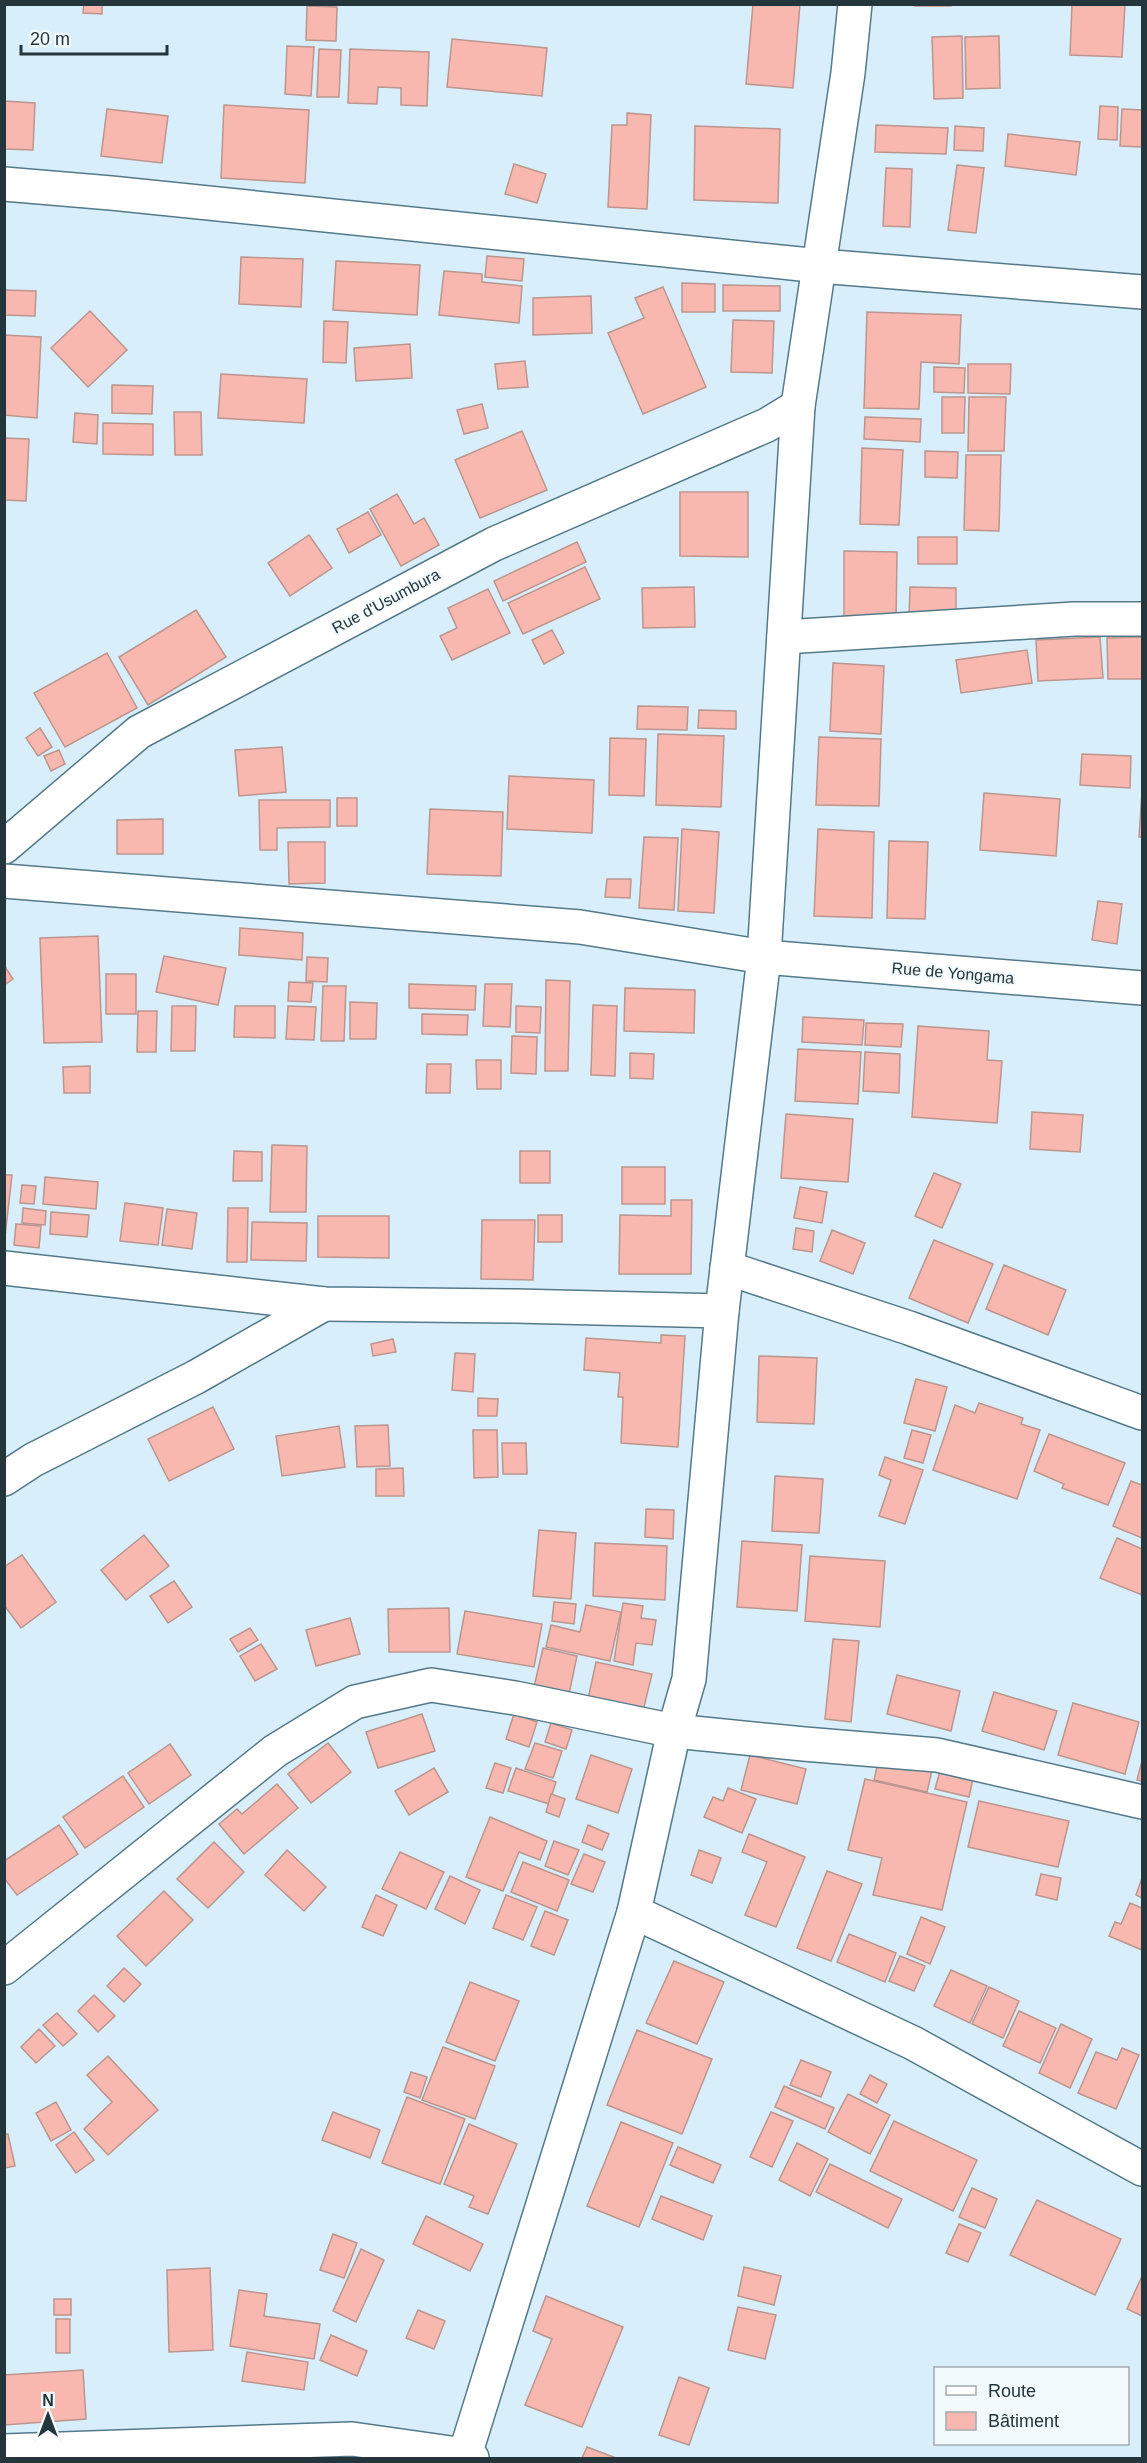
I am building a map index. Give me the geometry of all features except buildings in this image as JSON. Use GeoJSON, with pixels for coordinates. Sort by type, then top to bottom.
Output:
{"type":"FeatureCollection","features":[{"type":"Feature","properties":{"kind":"street"},"geometry":{"type":"LineString","coordinates":[[4,2451],[352,2439],[467,2457],[634,1912],[674,1731],[689,1679],[722,1311],[764,957],[798,406],[820,266],[855,4]]}},
{"type":"Feature","properties":{"kind":"street"},"geometry":{"type":"LineString","coordinates":[[4,184],[820,266],[1143,292]]}},
{"type":"Feature","properties":{"kind":"street","name":"Rue d'Usumbura"},"geometry":{"type":"LineString","coordinates":[[4,847],[139,732],[494,544],[767,425],[798,406]]}},
{"type":"Feature","properties":{"kind":"street"},"geometry":{"type":"LineString","coordinates":[[784,637],[1074,619],[1143,620]]}},
{"type":"Feature","properties":{"kind":"street","name":"Rue de Yongama"},"geometry":{"type":"LineString","coordinates":[[4,881],[580,927],[764,957],[1143,988]]}},
{"type":"Feature","properties":{"kind":"street"},"geometry":{"type":"LineString","coordinates":[[4,1268],[324,1304],[722,1311]]}},
{"type":"Feature","properties":{"kind":"street"},"geometry":{"type":"LineString","coordinates":[[727,1268],[909,1328],[1143,1413]]}},
{"type":"Feature","properties":{"kind":"street"},"geometry":{"type":"LineString","coordinates":[[4,1479],[33,1460],[196,1377],[324,1304]]}},
{"type":"Feature","properties":{"kind":"street"},"geometry":{"type":"LineString","coordinates":[[4,1968],[275,1751],[355,1702],[431,1685],[515,1698],[674,1731],[937,1755],[1143,1802]]}},
{"type":"Feature","properties":{"kind":"street"},"geometry":{"type":"LineString","coordinates":[[634,1912],[913,2043],[1143,2169]]}}]}
